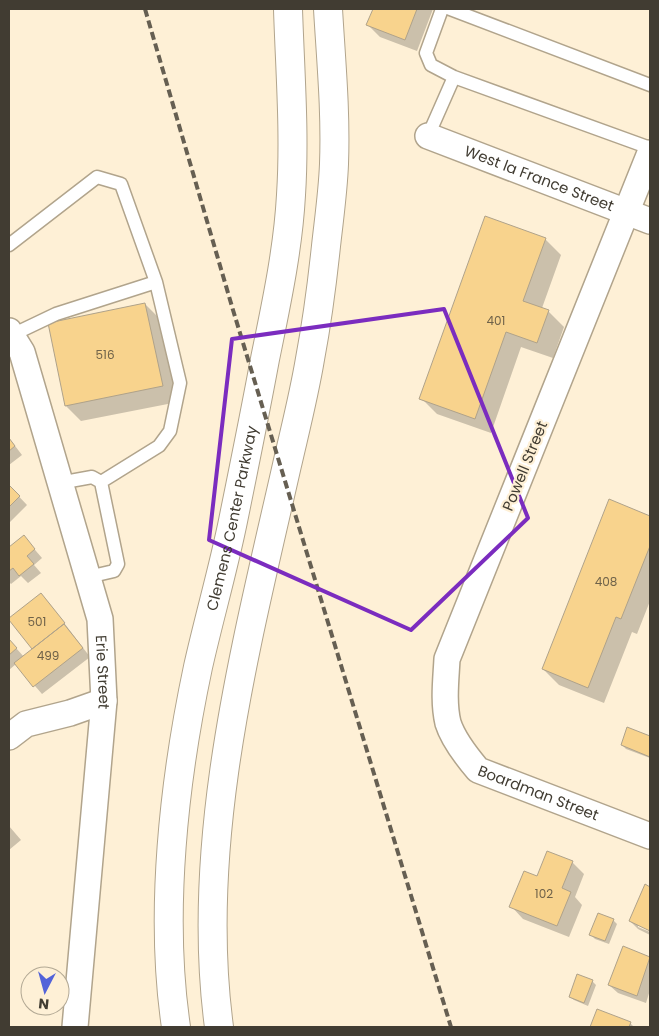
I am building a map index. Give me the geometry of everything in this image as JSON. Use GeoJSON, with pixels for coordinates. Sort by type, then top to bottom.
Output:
{"type":"FeatureCollection","features":[{"type":"Feature","properties":{"kind":"main road","name":"Clemens Center Parkway"},"geometry":{"type":"LineString","coordinates":[[176,1027],[173,1009],[169,935],[171,842],[182,756],[198,669],[233,524],[284,257],[291,196],[292,131],[288,9]]}},
{"type":"Feature","properties":{"kind":"main road"},"geometry":{"type":"LineString","coordinates":[[219,1027],[215,997],[212,879],[220,804],[245,653],[310,358],[322,287],[330,214],[334,165],[334,114],[328,9]]}},
{"type":"Feature","properties":{"kind":"street","name":"West la France Street"},"geometry":{"type":"LineString","coordinates":[[428,136],[639,217]]}},
{"type":"Feature","properties":{"kind":"street","name":"Powell Street"},"geometry":{"type":"LineString","coordinates":[[448,723],[445,690],[447,659],[639,217],[650,153]]}},
{"type":"Feature","properties":{"kind":"street","name":"Erie Street"},"geometry":{"type":"LineString","coordinates":[[10,333],[22,352],[100,619],[104,701],[75,1027]]}},
{"type":"Feature","properties":{"kind":"street"},"geometry":{"type":"LineString","coordinates":[[9,737],[26,724],[70,713],[104,701]]}},
{"type":"Feature","properties":{"kind":"street","name":"Boardman Street"},"geometry":{"type":"LineString","coordinates":[[448,723],[464,752],[478,770],[650,836]]}},
{"type":"Feature","properties":{"kind":"lane"},"geometry":{"type":"LineString","coordinates":[[442,9],[426,53],[431,65],[454,77],[650,148]]}},
{"type":"Feature","properties":{"kind":"lane"},"geometry":{"type":"LineString","coordinates":[[450,9],[650,85]]}},
{"type":"Feature","properties":{"kind":"lane"},"geometry":{"type":"LineString","coordinates":[[428,136],[454,77]]}},
{"type":"Feature","properties":{"kind":"lane"},"geometry":{"type":"LineString","coordinates":[[9,245],[96,177],[121,184],[156,282],[180,383],[170,431],[159,446],[101,482]]}},
{"type":"Feature","properties":{"kind":"lane"},"geometry":{"type":"LineString","coordinates":[[10,333],[56,314],[156,282]]}},
{"type":"Feature","properties":{"kind":"lane"},"geometry":{"type":"LineString","coordinates":[[59,483],[92,477],[101,482],[118,564],[114,571],[88,577]]}},
{"type":"Feature","properties":{"kind":"highlighted area"},"geometry":{"type":"Polygon","coordinates":[[[444,309],[528,518],[411,630],[209,540],[232,339],[444,309]]]}},
{"type":"Feature","properties":{"kind":"building"},"geometry":{"type":"Polygon","coordinates":[[[373,9],[417,9],[405,40],[366,25],[373,9]]]}},
{"type":"Feature","properties":{"kind":"building"},"geometry":{"type":"Polygon","coordinates":[[[485,216],[546,238],[523,301],[549,310],[537,343],[506,332],[475,419],[419,399],[485,216]]]}},
{"type":"Feature","properties":{"kind":"building"},"geometry":{"type":"Polygon","coordinates":[[[145,303],[163,386],[65,406],[48,323],[145,303]]]}},
{"type":"Feature","properties":{"kind":"building"},"geometry":{"type":"Polygon","coordinates":[[[9,438],[15,446],[9,451],[9,438]]]}},
{"type":"Feature","properties":{"kind":"building"},"geometry":{"type":"Polygon","coordinates":[[[9,485],[20,496],[9,507],[9,485]]]}},
{"type":"Feature","properties":{"kind":"building"},"geometry":{"type":"Polygon","coordinates":[[[609,499],[650,516],[650,546],[621,619],[616,617],[588,688],[542,669],[609,499]]]}},
{"type":"Feature","properties":{"kind":"building"},"geometry":{"type":"Polygon","coordinates":[[[24,535],[35,549],[27,556],[34,564],[19,576],[13,568],[9,571],[9,547],[24,535]]]}},
{"type":"Feature","properties":{"kind":"building"},"geometry":{"type":"Polygon","coordinates":[[[41,593],[65,623],[32,649],[9,618],[41,593]]]}},
{"type":"Feature","properties":{"kind":"building"},"geometry":{"type":"Polygon","coordinates":[[[64,624],[83,648],[33,687],[14,663],[64,624]]]}},
{"type":"Feature","properties":{"kind":"building"},"geometry":{"type":"Polygon","coordinates":[[[9,639],[17,648],[9,655],[9,639]]]}},
{"type":"Feature","properties":{"kind":"building"},"geometry":{"type":"Polygon","coordinates":[[[627,727],[650,736],[650,757],[621,745],[627,727]]]}},
{"type":"Feature","properties":{"kind":"building"},"geometry":{"type":"Polygon","coordinates":[[[547,851],[573,861],[562,888],[571,892],[557,926],[509,907],[524,871],[537,876],[547,851]]]}},
{"type":"Feature","properties":{"kind":"building"},"geometry":{"type":"Polygon","coordinates":[[[645,884],[650,887],[650,931],[629,921],[645,884]]]}},
{"type":"Feature","properties":{"kind":"building"},"geometry":{"type":"Polygon","coordinates":[[[598,913],[614,919],[605,941],[589,935],[598,913]]]}},
{"type":"Feature","properties":{"kind":"building"},"geometry":{"type":"Polygon","coordinates":[[[623,946],[650,957],[637,996],[608,985],[623,946]]]}},
{"type":"Feature","properties":{"kind":"building"},"geometry":{"type":"Polygon","coordinates":[[[577,974],[593,980],[584,1003],[569,997],[577,974]]]}},
{"type":"Feature","properties":{"kind":"building"},"geometry":{"type":"Polygon","coordinates":[[[597,1009],[631,1022],[629,1027],[590,1027],[597,1009]]]}},
{"type":"Feature","properties":{"kind":"railway"},"geometry":{"type":"LineString","coordinates":[[145,9],[233,310],[451,1027]]}}]}
